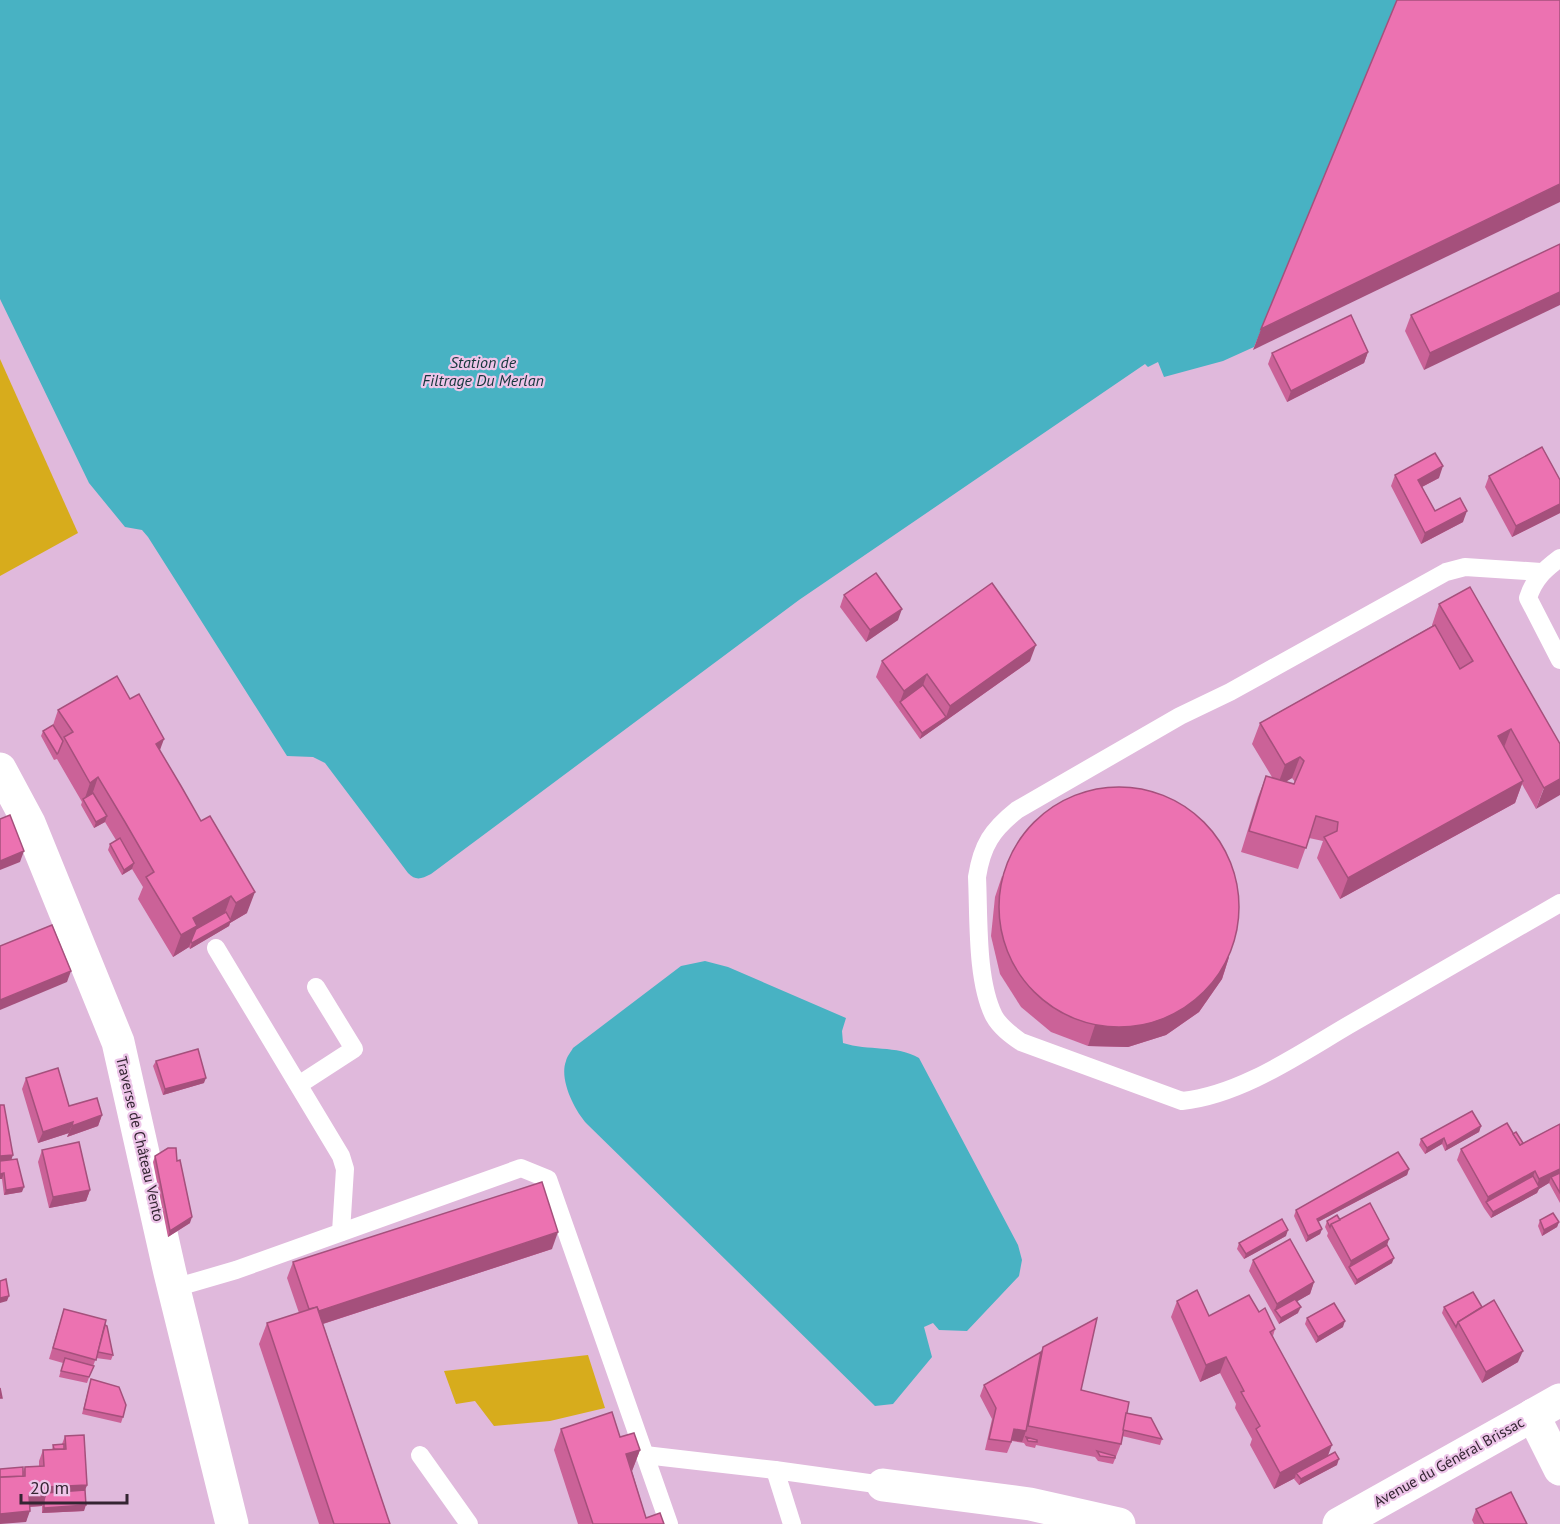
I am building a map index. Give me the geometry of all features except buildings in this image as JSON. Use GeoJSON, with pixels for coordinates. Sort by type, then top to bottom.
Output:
{"type":"FeatureCollection","features":[{"type":"Feature","properties":{"kind":"street","name":"Traverse de Château Vento"},"geometry":{"type":"LineString","coordinates":[[0,769],[28,823],[118,1042],[174,1288],[232,1524]]}},
{"type":"Feature","properties":{"kind":"street"},"geometry":{"type":"LineString","coordinates":[[1546,1407],[1560,1469]]}},
{"type":"Feature","properties":{"kind":"street","name":"Avenue du Général Brissac"},"geometry":{"type":"LineString","coordinates":[[1339,1524],[1546,1407]]}},
{"type":"Feature","properties":{"kind":"street"},"geometry":{"type":"LineString","coordinates":[[883,1485],[1030,1504],[1119,1524]]}},
{"type":"Feature","properties":{"kind":"lane"},"geometry":{"type":"LineString","coordinates":[[1560,558],[1540,572],[1528,598],[1560,660]]}},
{"type":"Feature","properties":{"kind":"lane"},"geometry":{"type":"LineString","coordinates":[[1540,572],[1465,567],[1446,572],[1230,692],[1180,716],[1017,810],[999,824],[989,837],[980,859],[978,888],[984,990],[995,1018],[1007,1032],[1021,1042],[1182,1101],[1201,1099],[1228,1091],[1277,1066],[1560,903]]}},
{"type":"Feature","properties":{"kind":"lane"},"geometry":{"type":"LineString","coordinates":[[216,948],[342,1156],[345,1169],[342,1232]]}},
{"type":"Feature","properties":{"kind":"lane"},"geometry":{"type":"LineString","coordinates":[[300,1084],[354,1049],[316,987]]}},
{"type":"Feature","properties":{"kind":"lane"},"geometry":{"type":"LineString","coordinates":[[174,1288],[236,1270],[521,1168],[548,1179],[669,1524]]}},
{"type":"Feature","properties":{"kind":"lane"},"geometry":{"type":"LineString","coordinates":[[420,1455],[468,1524]]}},
{"type":"Feature","properties":{"kind":"lane"},"geometry":{"type":"LineString","coordinates":[[645,1455],[883,1485]]}},
{"type":"Feature","properties":{"kind":"lane"},"geometry":{"type":"LineString","coordinates":[[776,1470],[792,1524]]}},
{"type":"Feature","properties":{"kind":"shaded area"},"geometry":{"type":"Polygon","coordinates":[[[0,359],[78,533],[0,576],[0,359]]]}},
{"type":"Feature","properties":{"kind":"shaded area"},"geometry":{"type":"Polygon","coordinates":[[[588,1355],[605,1408],[550,1421],[494,1426],[475,1401],[456,1404],[444,1371],[588,1355]]]}},
{"type":"Feature","properties":{"kind":"water","name":"Station de Filtrage Du Merlan"},"geometry":{"type":"Polygon","coordinates":[[[0,0],[1398,0],[1254,347],[1223,361],[1164,377],[1158,362],[1148,367],[1145,364],[799,600],[431,874],[419,878],[408,873],[325,763],[313,757],[287,756],[148,537],[142,530],[125,527],[89,483],[0,299],[0,0]]]}},
{"type":"Feature","properties":{"kind":"water"},"geometry":{"type":"Polygon","coordinates":[[[705,961],[728,967],[846,1018],[842,1031],[843,1043],[901,1051],[919,1058],[1018,1245],[1022,1260],[1019,1276],[967,1331],[939,1330],[933,1323],[924,1327],[932,1357],[893,1404],[875,1406],[587,1124],[577,1111],[569,1094],[564,1068],[573,1048],[681,966],[705,961]]]}}]}
